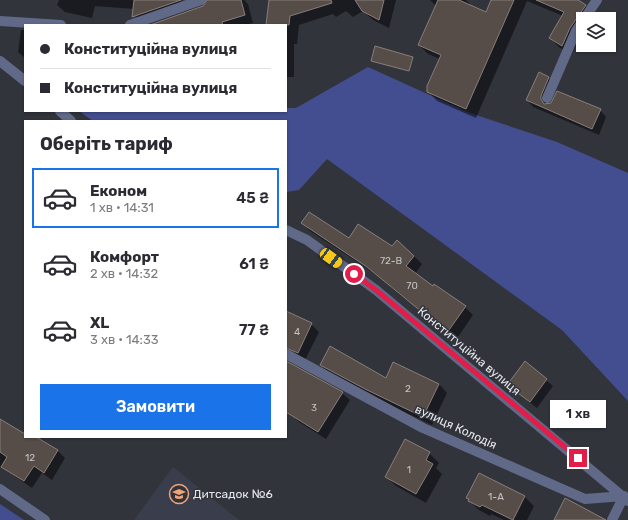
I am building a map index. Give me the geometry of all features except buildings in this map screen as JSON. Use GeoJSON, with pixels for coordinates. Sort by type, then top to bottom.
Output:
{"type":"FeatureCollection","features":[{"type":"Feature","properties":{"kind":"street"},"geometry":{"type":"LineString","coordinates":[[133,24],[200,0]]}},
{"type":"Feature","properties":{"kind":"street"},"geometry":{"type":"LineString","coordinates":[[589,12],[597,0]]}},
{"type":"Feature","properties":{"kind":"street"},"geometry":{"type":"LineString","coordinates":[[0,21],[46,24]]}},
{"type":"Feature","properties":{"kind":"street"},"geometry":{"type":"LineString","coordinates":[[547,98],[576,30]]}},
{"type":"Feature","properties":{"kind":"street"},"geometry":{"type":"LineString","coordinates":[[0,61],[24,80]]}},
{"type":"Feature","properties":{"kind":"street"},"geometry":{"type":"LineString","coordinates":[[61,112],[70,120]]}},
{"type":"Feature","properties":{"kind":"street","name":"Конституційна вулиця"},"geometry":{"type":"LineString","coordinates":[[287,230],[307,240],[376,290],[626,499]]}},
{"type":"Feature","properties":{"kind":"street","name":"вулиця Колодія"},"geometry":{"type":"LineString","coordinates":[[287,355],[423,428],[585,499],[626,499]]}},
{"type":"Feature","properties":{"kind":"street"},"geometry":{"type":"LineString","coordinates":[[0,489],[45,520]]}},
{"type":"Feature","properties":{"kind":"street"},"geometry":{"type":"LineString","coordinates":[[612,520],[626,499]]}},
{"type":"Feature","properties":{"kind":"shaded area"},"geometry":{"type":"Polygon","coordinates":[[[368,67],[467,112],[557,142],[628,173],[628,401],[562,330],[327,159],[299,190],[287,192],[287,120],[92,120],[80,112],[287,112],[287,108],[296,108],[368,67]]]}},
{"type":"Feature","properties":{"kind":"shaded area","name":"Дитсадок №6"},"geometry":{"type":"Polygon","coordinates":[[[173,467],[239,520],[134,520],[173,467]]]}},
{"type":"Feature","properties":{"kind":"shaded area"},"geometry":{"type":"Polygon","coordinates":[[[0,504],[24,520],[0,520],[0,504]]]}},
{"type":"Feature","properties":{"kind":"place","name":"Дитсадок №6"},"geometry":{"type":"Point","coordinates":[179,494]}},
{"type":"Feature","properties":{"kind":"route"},"geometry":{"type":"LineString","coordinates":[[354,274],[376,290],[578,458]]}}]}
